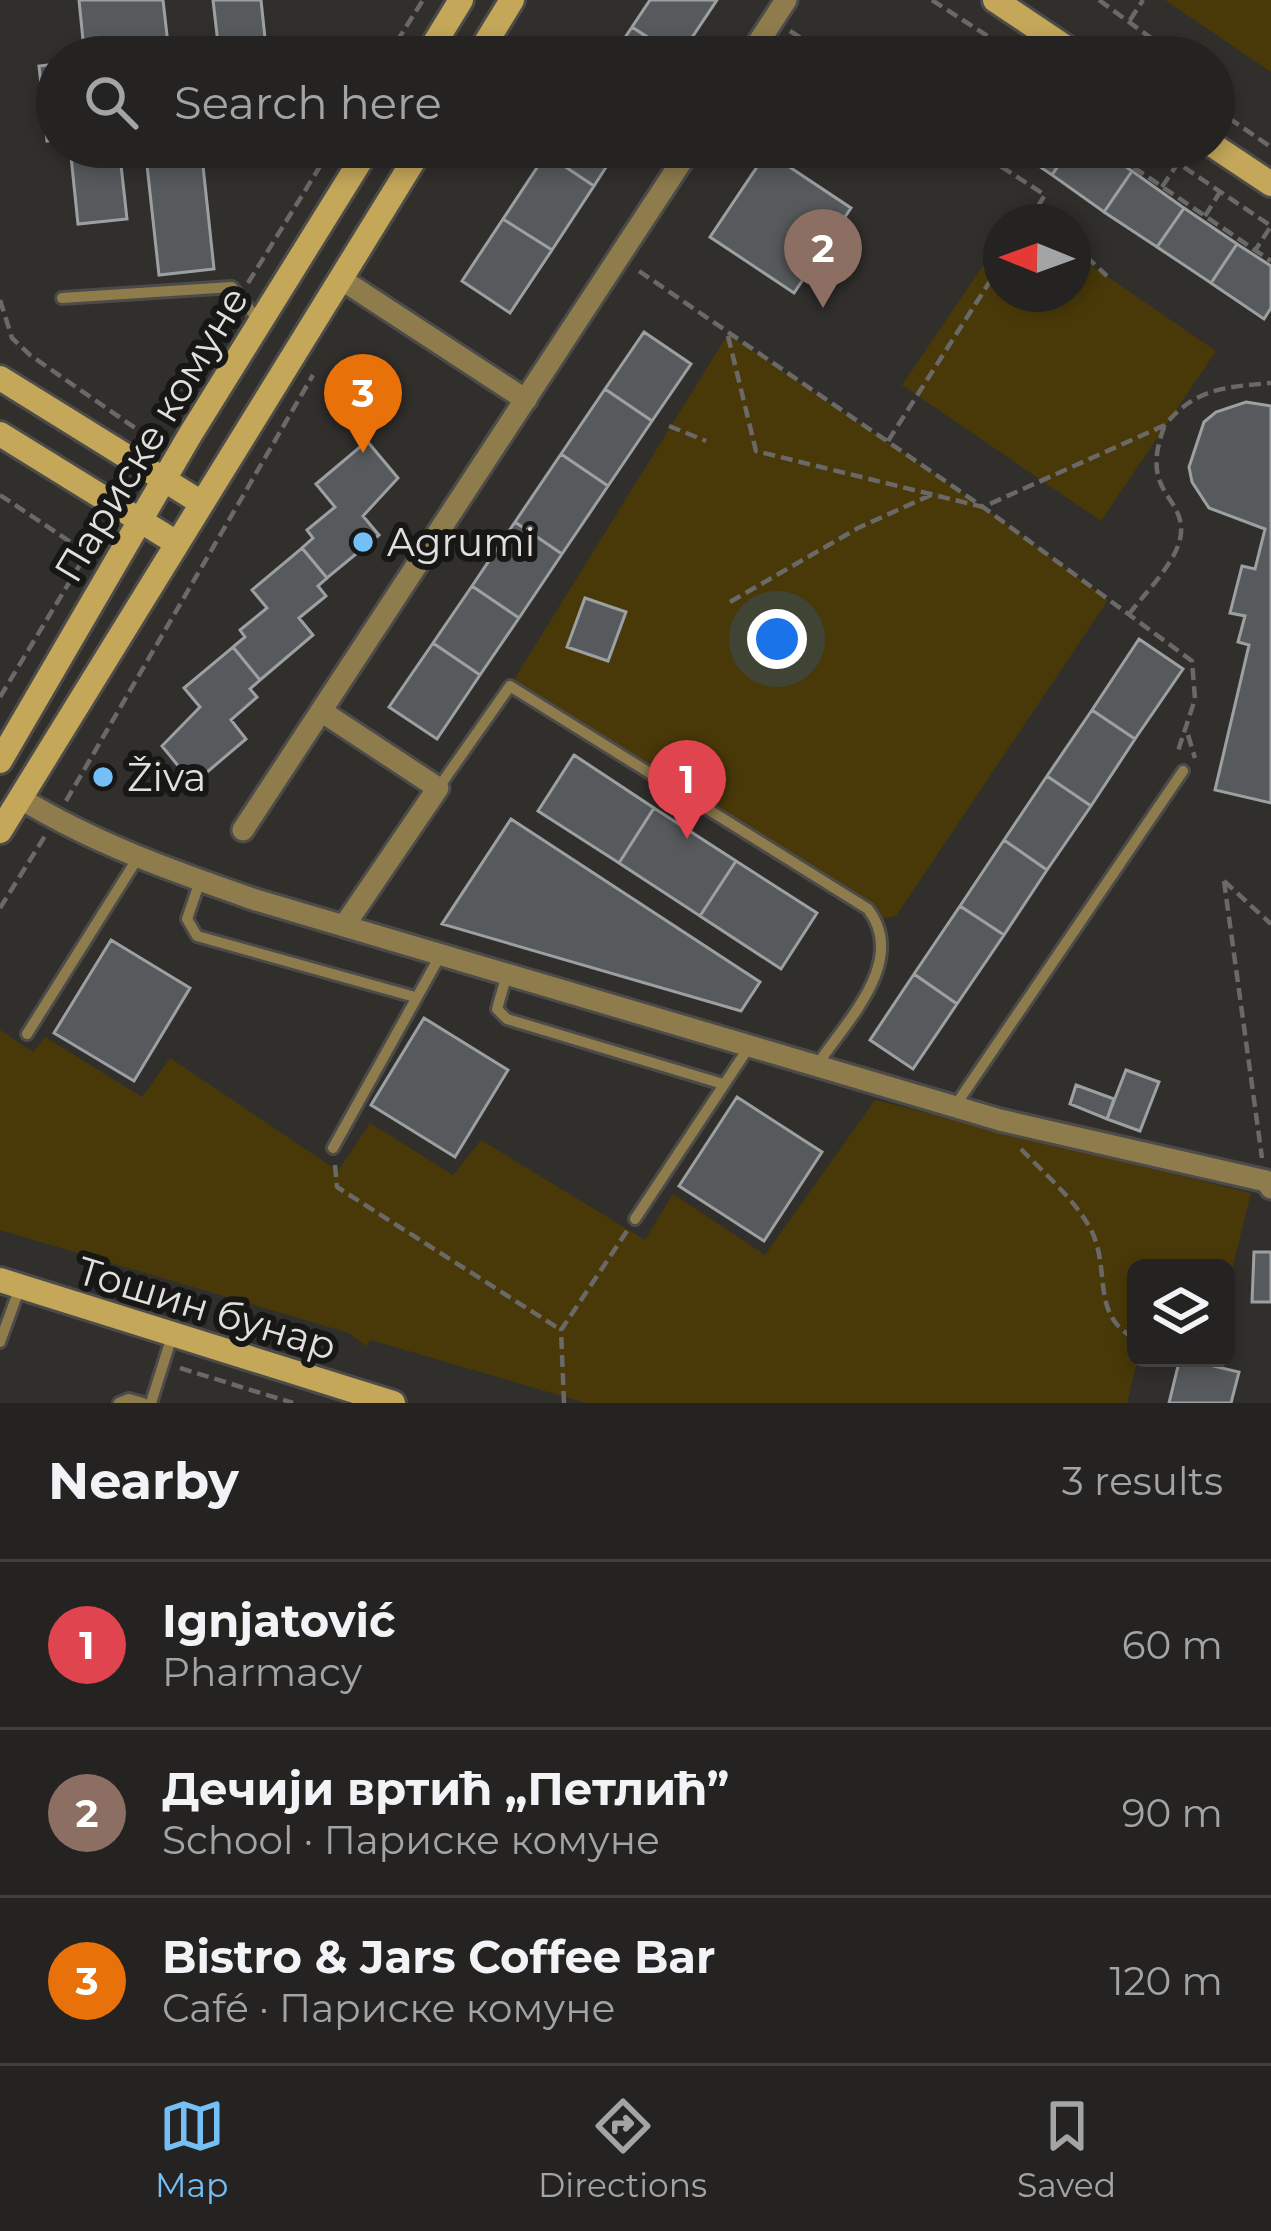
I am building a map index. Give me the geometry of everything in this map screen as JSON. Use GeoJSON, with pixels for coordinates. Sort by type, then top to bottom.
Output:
{"type":"FeatureCollection","features":[{"type":"Feature","properties":{"kind":"main road"},"geometry":{"type":"LineString","coordinates":[[439,36],[461,0]]}},
{"type":"Feature","properties":{"kind":"main road"},"geometry":{"type":"LineString","coordinates":[[490,36],[512,0]]}},
{"type":"Feature","properties":{"kind":"main road"},"geometry":{"type":"LineString","coordinates":[[995,0],[1049,36]]}},
{"type":"Feature","properties":{"kind":"main road"},"geometry":{"type":"LineString","coordinates":[[1235,160],[1271,184]]}},
{"type":"Feature","properties":{"kind":"main road","name":"Париске комуне"},"geometry":{"type":"LineString","coordinates":[[0,761],[164,479],[356,168]]}},
{"type":"Feature","properties":{"kind":"main road","name":"Париске комуне"},"geometry":{"type":"LineString","coordinates":[[0,831],[409,168]]}},
{"type":"Feature","properties":{"kind":"main road"},"geometry":{"type":"LineString","coordinates":[[0,378],[200,502]]}},
{"type":"Feature","properties":{"kind":"main road"},"geometry":{"type":"LineString","coordinates":[[0,434],[175,542]]}},
{"type":"Feature","properties":{"kind":"main road","name":"Тошин бунар"},"geometry":{"type":"LineString","coordinates":[[10,1284],[393,1403]]}},
{"type":"Feature","properties":{"kind":"street"},"geometry":{"type":"LineString","coordinates":[[763,36],[786,0]]}},
{"type":"Feature","properties":{"kind":"street"},"geometry":{"type":"LineString","coordinates":[[243,830],[677,168]]}},
{"type":"Feature","properties":{"kind":"street"},"geometry":{"type":"LineString","coordinates":[[340,279],[526,400]]}},
{"type":"Feature","properties":{"kind":"street"},"geometry":{"type":"LineString","coordinates":[[321,711],[438,788],[344,926]]}},
{"type":"Feature","properties":{"kind":"street"},"geometry":{"type":"LineString","coordinates":[[20,798],[55,820],[200,880],[344,926],[1000,1120],[1268,1185]]}},
{"type":"Feature","properties":{"kind":"lane"},"geometry":{"type":"LineString","coordinates":[[62,298],[232,286],[260,323]]}},
{"type":"Feature","properties":{"kind":"lane"},"geometry":{"type":"LineString","coordinates":[[438,788],[510,686],[859,903],[882,934],[879,970],[818,1064]]}},
{"type":"Feature","properties":{"kind":"lane"},"geometry":{"type":"LineString","coordinates":[[955,1106],[1183,771]]}},
{"type":"Feature","properties":{"kind":"lane"},"geometry":{"type":"LineString","coordinates":[[27,1034],[140,856]]}},
{"type":"Feature","properties":{"kind":"lane"},"geometry":{"type":"LineString","coordinates":[[200,880],[187,920],[197,936],[415,997]]}},
{"type":"Feature","properties":{"kind":"lane"},"geometry":{"type":"LineString","coordinates":[[333,1148],[441,955]]}},
{"type":"Feature","properties":{"kind":"lane"},"geometry":{"type":"LineString","coordinates":[[507,974],[497,1009],[507,1019],[723,1084]]}},
{"type":"Feature","properties":{"kind":"lane"},"geometry":{"type":"LineString","coordinates":[[635,1219],[751,1045]]}},
{"type":"Feature","properties":{"kind":"lane"},"geometry":{"type":"LineString","coordinates":[[0,1342],[10,1284]]}},
{"type":"Feature","properties":{"kind":"lane"},"geometry":{"type":"LineString","coordinates":[[118,1403],[129,1399],[147,1403],[172,1336]]}},
{"type":"Feature","properties":{"kind":"path"},"geometry":{"type":"LineString","coordinates":[[400,36],[423,0]]}},
{"type":"Feature","properties":{"kind":"path"},"geometry":{"type":"LineString","coordinates":[[932,0],[988,36]]}},
{"type":"Feature","properties":{"kind":"path"},"geometry":{"type":"LineString","coordinates":[[1099,0],[1150,36]]}},
{"type":"Feature","properties":{"kind":"path"},"geometry":{"type":"LineString","coordinates":[[1130,21],[1143,0]]}},
{"type":"Feature","properties":{"kind":"path"},"geometry":{"type":"LineString","coordinates":[[773,20],[798,36]]}},
{"type":"Feature","properties":{"kind":"path"},"geometry":{"type":"LineString","coordinates":[[1235,122],[1271,147]]}},
{"type":"Feature","properties":{"kind":"path"},"geometry":{"type":"LineString","coordinates":[[1003,168],[1045,195],[1040,204]]}},
{"type":"Feature","properties":{"kind":"path"},"geometry":{"type":"LineString","coordinates":[[1138,168],[1271,261]]}},
{"type":"Feature","properties":{"kind":"path"},"geometry":{"type":"LineString","coordinates":[[1162,187],[1175,168]]}},
{"type":"Feature","properties":{"kind":"path"},"geometry":{"type":"LineString","coordinates":[[1185,168],[1271,226],[1256,250]]}},
{"type":"Feature","properties":{"kind":"path"},"geometry":{"type":"LineString","coordinates":[[1205,216],[1220,192]]}},
{"type":"Feature","properties":{"kind":"path"},"geometry":{"type":"LineString","coordinates":[[619,257],[983,507],[1130,614],[1195,668],[1192,719],[1175,757]]}},
{"type":"Feature","properties":{"kind":"path"},"geometry":{"type":"LineString","coordinates":[[1091,261],[1107,276]]}},
{"type":"Feature","properties":{"kind":"path"},"geometry":{"type":"LineString","coordinates":[[888,441],[983,292]]}},
{"type":"Feature","properties":{"kind":"path"},"geometry":{"type":"LineString","coordinates":[[0,300],[12,338],[30,355],[152,439]]}},
{"type":"Feature","properties":{"kind":"path"},"geometry":{"type":"LineString","coordinates":[[728,334],[756,451],[983,507],[1165,424],[1202,392],[1271,383]]}},
{"type":"Feature","properties":{"kind":"path"},"geometry":{"type":"LineString","coordinates":[[0,908],[314,374]]}},
{"type":"Feature","properties":{"kind":"path"},"geometry":{"type":"LineString","coordinates":[[1130,614],[1178,545],[1181,531],[1157,481],[1157,446],[1165,424]]}},
{"type":"Feature","properties":{"kind":"path"},"geometry":{"type":"LineString","coordinates":[[669,426],[706,441]]}},
{"type":"Feature","properties":{"kind":"path"},"geometry":{"type":"LineString","coordinates":[[730,602],[858,528],[933,494]]}},
{"type":"Feature","properties":{"kind":"path"},"geometry":{"type":"LineString","coordinates":[[0,496],[87,554],[0,697]]}},
{"type":"Feature","properties":{"kind":"path"},"geometry":{"type":"LineString","coordinates":[[1268,1185],[1224,881],[1271,924]]}},
{"type":"Feature","properties":{"kind":"path"},"geometry":{"type":"LineString","coordinates":[[1000,1120],[1088,1224],[1104,1261],[1103,1310],[1109,1321],[1127,1334]]}},
{"type":"Feature","properties":{"kind":"path"},"geometry":{"type":"LineString","coordinates":[[333,1148],[337,1187],[488,1288],[561,1330]]}},
{"type":"Feature","properties":{"kind":"path"},"geometry":{"type":"LineString","coordinates":[[564,1403],[561,1330],[635,1219]]}},
{"type":"Feature","properties":{"kind":"path"},"geometry":{"type":"LineString","coordinates":[[163,1363],[293,1403]]}},
{"type":"Feature","properties":{"kind":"shaded area"},"geometry":{"type":"Polygon","coordinates":[[[1165,0],[1271,0],[1271,72],[1235,48],[1235,36],[1218,36],[1165,0]]]}},
{"type":"Feature","properties":{"kind":"shaded area"},"geometry":{"type":"Polygon","coordinates":[[[1091,265],[1216,351],[1101,521],[902,385],[983,266],[983,312],[1091,312],[1091,265]]]}},
{"type":"Feature","properties":{"kind":"shaded area"},"geometry":{"type":"Polygon","coordinates":[[[728,334],[983,507],[1108,600],[896,916],[876,920],[510,686],[728,334]]]}},
{"type":"Feature","properties":{"kind":"shaded area"},"geometry":{"type":"Polygon","coordinates":[[[0,1030],[33,1052],[45,1037],[142,1097],[170,1058],[338,1171],[370,1123],[453,1175],[481,1140],[645,1240],[673,1194],[765,1255],[875,1100],[1251,1193],[1235,1259],[1127,1259],[1127,1367],[1136,1367],[1127,1403],[586,1403],[371,1340],[366,1346],[349,1333],[0,1230],[0,1030]]]}},
{"type":"Feature","properties":{"kind":"building"},"geometry":{"type":"Polygon","coordinates":[[[79,0],[163,0],[167,36],[83,36],[79,0]]]}},
{"type":"Feature","properties":{"kind":"building"},"geometry":{"type":"Polygon","coordinates":[[[213,0],[261,0],[265,36],[217,36],[213,0]]]}},
{"type":"Feature","properties":{"kind":"building"},"geometry":{"type":"Polygon","coordinates":[[[650,0],[717,0],[693,36],[646,36],[632,27],[650,0]]]}},
{"type":"Feature","properties":{"kind":"building"},"geometry":{"type":"Polygon","coordinates":[[[72,168],[121,168],[127,219],[78,224],[72,168]]]}},
{"type":"Feature","properties":{"kind":"building"},"geometry":{"type":"Polygon","coordinates":[[[147,168],[203,168],[214,269],[159,275],[147,168]]]}},
{"type":"Feature","properties":{"kind":"building"},"geometry":{"type":"Polygon","coordinates":[[[537,168],[567,168],[594,186],[552,250],[503,219],[537,168]]]}},
{"type":"Feature","properties":{"kind":"building"},"geometry":{"type":"Polygon","coordinates":[[[567,168],[606,168],[594,186],[567,168]]]}},
{"type":"Feature","properties":{"kind":"building"},"geometry":{"type":"Polygon","coordinates":[[[756,168],[791,168],[851,208],[794,293],[710,237],[756,168]]]}},
{"type":"Feature","properties":{"kind":"building"},"geometry":{"type":"Polygon","coordinates":[[[1057,168],[1132,171],[1104,212],[1052,175],[1057,168]]]}},
{"type":"Feature","properties":{"kind":"building"},"geometry":{"type":"Polygon","coordinates":[[[1132,171],[1184,208],[1157,247],[1104,212],[1132,171]]]}},
{"type":"Feature","properties":{"kind":"building"},"geometry":{"type":"Polygon","coordinates":[[[1184,208],[1237,244],[1211,283],[1157,247],[1184,208]]]}},
{"type":"Feature","properties":{"kind":"building"},"geometry":{"type":"Polygon","coordinates":[[[503,219],[552,250],[510,313],[462,281],[503,219]]]}},
{"type":"Feature","properties":{"kind":"building"},"geometry":{"type":"Polygon","coordinates":[[[1237,244],[1271,266],[1271,308],[1264,319],[1211,283],[1237,244]]]}},
{"type":"Feature","properties":{"kind":"building"},"geometry":{"type":"Polygon","coordinates":[[[644,332],[691,364],[652,421],[605,389],[644,332]]]}},
{"type":"Feature","properties":{"kind":"building"},"geometry":{"type":"Polygon","coordinates":[[[605,389],[652,421],[608,486],[561,454],[605,389]]]}},
{"type":"Feature","properties":{"kind":"building"},"geometry":{"type":"Polygon","coordinates":[[[1246,402],[1271,406],[1271,803],[1215,790],[1249,645],[1238,642],[1245,616],[1230,613],[1242,566],[1255,569],[1265,529],[1209,508],[1192,482],[1189,467],[1204,422],[1216,412],[1246,402]]]}},
{"type":"Feature","properties":{"kind":"building"},"geometry":{"type":"Polygon","coordinates":[[[367,441],[398,478],[363,516],[379,535],[327,578],[302,548],[313,538],[307,530],[335,507],[316,484],[367,441]]]}},
{"type":"Feature","properties":{"kind":"building"},"geometry":{"type":"Polygon","coordinates":[[[561,454],[608,486],[562,554],[515,522],[561,454]]]}},
{"type":"Feature","properties":{"kind":"building"},"geometry":{"type":"Polygon","coordinates":[[[515,522],[562,554],[519,618],[472,586],[515,522]]]}},
{"type":"Feature","properties":{"kind":"building"},"geometry":{"type":"Polygon","coordinates":[[[302,548],[327,578],[318,586],[326,596],[299,618],[313,635],[260,680],[233,647],[245,637],[240,630],[267,608],[252,590],[302,548]]]}},
{"type":"Feature","properties":{"kind":"building"},"geometry":{"type":"Polygon","coordinates":[[[472,586],[519,618],[480,675],[433,643],[472,586]]]}},
{"type":"Feature","properties":{"kind":"building"},"geometry":{"type":"Polygon","coordinates":[[[585,598],[626,612],[608,661],[567,647],[585,598]]]}},
{"type":"Feature","properties":{"kind":"building"},"geometry":{"type":"Polygon","coordinates":[[[1139,639],[1183,669],[1135,739],[1092,710],[1139,639]]]}},
{"type":"Feature","properties":{"kind":"building"},"geometry":{"type":"Polygon","coordinates":[[[433,643],[480,675],[437,739],[389,707],[433,643]]]}},
{"type":"Feature","properties":{"kind":"building"},"geometry":{"type":"Polygon","coordinates":[[[233,647],[260,680],[250,689],[257,697],[231,720],[246,739],[193,784],[162,746],[200,707],[184,688],[233,647]]]}},
{"type":"Feature","properties":{"kind":"building"},"geometry":{"type":"Polygon","coordinates":[[[1092,710],[1135,739],[1091,806],[1047,776],[1092,710]]]}},
{"type":"Feature","properties":{"kind":"building"},"geometry":{"type":"Polygon","coordinates":[[[574,755],[654,808],[619,863],[538,811],[574,755]]]}},
{"type":"Feature","properties":{"kind":"building"},"geometry":{"type":"Polygon","coordinates":[[[1047,776],[1091,806],[1047,870],[1004,840],[1047,776]]]}},
{"type":"Feature","properties":{"kind":"building"},"geometry":{"type":"Polygon","coordinates":[[[654,808],[736,861],[700,916],[619,863],[654,808]]]}},
{"type":"Feature","properties":{"kind":"building"},"geometry":{"type":"Polygon","coordinates":[[[511,819],[760,982],[741,1011],[442,924],[511,819]]]}},
{"type":"Feature","properties":{"kind":"building"},"geometry":{"type":"Polygon","coordinates":[[[1004,840],[1047,870],[1004,935],[960,906],[1004,840]]]}},
{"type":"Feature","properties":{"kind":"building"},"geometry":{"type":"Polygon","coordinates":[[[736,861],[817,913],[781,969],[700,916],[736,861]]]}},
{"type":"Feature","properties":{"kind":"building"},"geometry":{"type":"Polygon","coordinates":[[[960,906],[1004,935],[957,1004],[914,974],[960,906]]]}},
{"type":"Feature","properties":{"kind":"building"},"geometry":{"type":"Polygon","coordinates":[[[111,940],[190,988],[134,1081],[54,1033],[111,940]]]}},
{"type":"Feature","properties":{"kind":"building"},"geometry":{"type":"Polygon","coordinates":[[[914,974],[957,1004],[913,1069],[870,1040],[914,974]]]}},
{"type":"Feature","properties":{"kind":"building"},"geometry":{"type":"Polygon","coordinates":[[[424,1018],[508,1070],[455,1157],[371,1105],[424,1018]]]}},
{"type":"Feature","properties":{"kind":"building"},"geometry":{"type":"Polygon","coordinates":[[[1126,1070],[1159,1082],[1140,1131],[1107,1119],[1126,1070]]]}},
{"type":"Feature","properties":{"kind":"building"},"geometry":{"type":"Polygon","coordinates":[[[1076,1085],[1114,1099],[1107,1119],[1070,1104],[1076,1085]]]}},
{"type":"Feature","properties":{"kind":"building"},"geometry":{"type":"Polygon","coordinates":[[[737,1097],[822,1152],[764,1241],[679,1186],[737,1097]]]}},
{"type":"Feature","properties":{"kind":"building"},"geometry":{"type":"Polygon","coordinates":[[[1254,1252],[1271,1252],[1271,1302],[1252,1302],[1254,1252]]]}},
{"type":"Feature","properties":{"kind":"building"},"geometry":{"type":"Polygon","coordinates":[[[1178,1367],[1239,1372],[1231,1403],[1169,1403],[1178,1367]]]}},
{"type":"Feature","properties":{"kind":"place","name":"Дечији вртић „Петлић”"},"geometry":{"type":"Point","coordinates":[823,308]}},
{"type":"Feature","properties":{"kind":"place","name":"Bistro & Jars Coffee Bar"},"geometry":{"type":"Point","coordinates":[363,453]}},
{"type":"Feature","properties":{"kind":"place","name":"Agrumi"},"geometry":{"type":"Point","coordinates":[363,542]}},
{"type":"Feature","properties":{"kind":"place","name":"Živa"},"geometry":{"type":"Point","coordinates":[103,777]}},
{"type":"Feature","properties":{"kind":"place","name":"Ignjatović"},"geometry":{"type":"Point","coordinates":[687,839]}}]}
